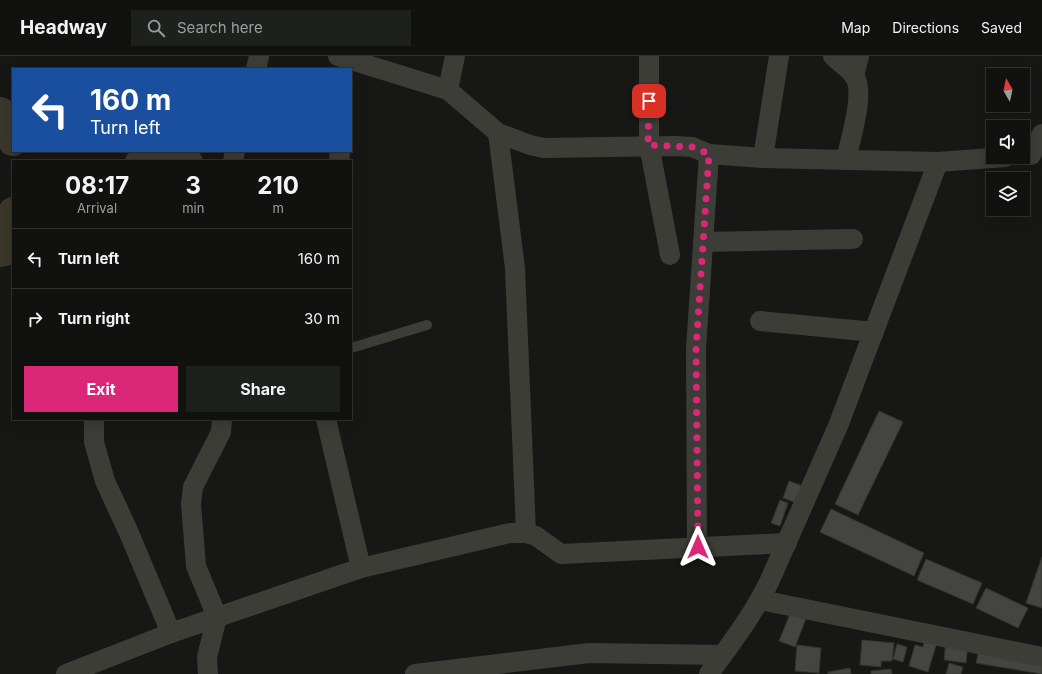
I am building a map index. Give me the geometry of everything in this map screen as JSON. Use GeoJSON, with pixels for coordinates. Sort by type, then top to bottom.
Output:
{"type":"FeatureCollection","features":[{"type":"Feature","properties":{"kind":"street"},"geometry":{"type":"LineString","coordinates":[[256,68],[259,56]]}},
{"type":"Feature","properties":{"kind":"street"},"geometry":{"type":"LineString","coordinates":[[448,90],[456,56]]}},
{"type":"Feature","properties":{"kind":"street"},"geometry":{"type":"LineString","coordinates":[[649,56],[648,145],[670,255]]}},
{"type":"Feature","properties":{"kind":"street"},"geometry":{"type":"LineString","coordinates":[[764,158],[779,56]]}},
{"type":"Feature","properties":{"kind":"street"},"geometry":{"type":"LineString","coordinates":[[833,56],[854,76]]}},
{"type":"Feature","properties":{"kind":"street"},"geometry":{"type":"LineString","coordinates":[[846,160],[859,101],[854,76],[859,56]]}},
{"type":"Feature","properties":{"kind":"street"},"geometry":{"type":"LineString","coordinates":[[340,61],[448,90],[498,133],[530,145],[544,148],[648,145],[692,147],[709,154],[764,158],[938,162],[986,158]]}},
{"type":"Feature","properties":{"kind":"street"},"geometry":{"type":"LineString","coordinates":[[498,133],[515,268],[526,532]]}},
{"type":"Feature","properties":{"kind":"street"},"geometry":{"type":"LineString","coordinates":[[1032,156],[1042,134]]}},
{"type":"Feature","properties":{"kind":"street"},"geometry":{"type":"LineString","coordinates":[[137,160],[148,154],[158,152],[189,160]]}},
{"type":"Feature","properties":{"kind":"street"},"geometry":{"type":"LineString","coordinates":[[698,547],[696,349],[709,154]]}},
{"type":"Feature","properties":{"kind":"street"},"geometry":{"type":"LineString","coordinates":[[709,674],[761,600],[787,543],[838,426],[938,162]]}},
{"type":"Feature","properties":{"kind":"street"},"geometry":{"type":"LineString","coordinates":[[703,242],[853,240]]}},
{"type":"Feature","properties":{"kind":"street"},"geometry":{"type":"LineString","coordinates":[[760,321],[874,332]]}},
{"type":"Feature","properties":{"kind":"street"},"geometry":{"type":"LineString","coordinates":[[94,420],[94,442],[105,481],[129,533],[171,633]]}},
{"type":"Feature","properties":{"kind":"street"},"geometry":{"type":"LineString","coordinates":[[208,674],[207,657],[217,617],[196,566],[190,504],[193,487],[221,432],[222,420]]}},
{"type":"Feature","properties":{"kind":"street"},"geometry":{"type":"LineString","coordinates":[[326,420],[361,568]]}},
{"type":"Feature","properties":{"kind":"street"},"geometry":{"type":"LineString","coordinates":[[66,674],[171,633],[361,568],[510,533],[526,532],[536,536],[561,554],[787,543]]}},
{"type":"Feature","properties":{"kind":"street"},"geometry":{"type":"LineString","coordinates":[[761,600],[1042,657]]}},
{"type":"Feature","properties":{"kind":"street"},"geometry":{"type":"LineString","coordinates":[[415,674],[544,660],[589,653],[723,655]]}},
{"type":"Feature","properties":{"kind":"lane"},"geometry":{"type":"LineString","coordinates":[[352,348],[427,325]]}},
{"type":"Feature","properties":{"kind":"building"},"geometry":{"type":"Polygon","coordinates":[[[879,411],[903,422],[858,515],[835,504],[879,411]]]}},
{"type":"Feature","properties":{"kind":"building"},"geometry":{"type":"Polygon","coordinates":[[[789,481],[803,486],[797,503],[783,498],[789,481]]]}},
{"type":"Feature","properties":{"kind":"building"},"geometry":{"type":"Polygon","coordinates":[[[780,500],[788,503],[780,526],[771,523],[780,500]]]}},
{"type":"Feature","properties":{"kind":"building"},"geometry":{"type":"Polygon","coordinates":[[[831,509],[924,553],[914,576],[820,532],[831,509]]]}},
{"type":"Feature","properties":{"kind":"building"},"geometry":{"type":"Polygon","coordinates":[[[1042,557],[1042,608],[1026,603],[1042,557]]]}},
{"type":"Feature","properties":{"kind":"building"},"geometry":{"type":"Polygon","coordinates":[[[926,559],[982,583],[973,604],[917,580],[926,559]]]}},
{"type":"Feature","properties":{"kind":"building"},"geometry":{"type":"Polygon","coordinates":[[[986,588],[1028,608],[1018,628],[976,608],[986,588]]]}},
{"type":"Feature","properties":{"kind":"building"},"geometry":{"type":"Polygon","coordinates":[[[792,609],[807,616],[795,647],[779,641],[792,609]]]}},
{"type":"Feature","properties":{"kind":"building"},"geometry":{"type":"Polygon","coordinates":[[[926,636],[938,639],[928,672],[909,666],[915,645],[923,647],[926,636]]]}},
{"type":"Feature","properties":{"kind":"building"},"geometry":{"type":"Polygon","coordinates":[[[862,640],[894,643],[892,661],[881,661],[881,667],[860,665],[862,640]]]}},
{"type":"Feature","properties":{"kind":"building"},"geometry":{"type":"Polygon","coordinates":[[[946,641],[968,643],[966,663],[944,660],[946,641]]]}},
{"type":"Feature","properties":{"kind":"building"},"geometry":{"type":"Polygon","coordinates":[[[897,644],[907,647],[903,662],[893,659],[897,644]]]}},
{"type":"Feature","properties":{"kind":"building"},"geometry":{"type":"Polygon","coordinates":[[[797,645],[821,648],[819,673],[795,671],[797,645]]]}},
{"type":"Feature","properties":{"kind":"building"},"geometry":{"type":"Polygon","coordinates":[[[979,650],[1042,661],[1042,674],[976,663],[979,650]]]}},
{"type":"Feature","properties":{"kind":"building"},"geometry":{"type":"Polygon","coordinates":[[[949,663],[963,667],[961,674],[946,674],[949,663]]]}},
{"type":"Feature","properties":{"kind":"building"},"geometry":{"type":"Polygon","coordinates":[[[850,668],[851,674],[828,674],[828,672],[850,668]]]}},
{"type":"Feature","properties":{"kind":"building"},"geometry":{"type":"Polygon","coordinates":[[[891,669],[892,674],[871,674],[871,671],[891,669]]]}},
{"type":"Feature","properties":{"kind":"waterway"},"geometry":{"type":"LineString","coordinates":[[0,112],[12,139]]}},
{"type":"Feature","properties":{"kind":"waterway"},"geometry":{"type":"LineString","coordinates":[[0,252],[9,250],[12,222]]}},
{"type":"Feature","properties":{"kind":"route"},"geometry":{"type":"LineString","coordinates":[[649,101],[648,145],[692,147],[709,154],[696,349],[698,547]]}}]}
